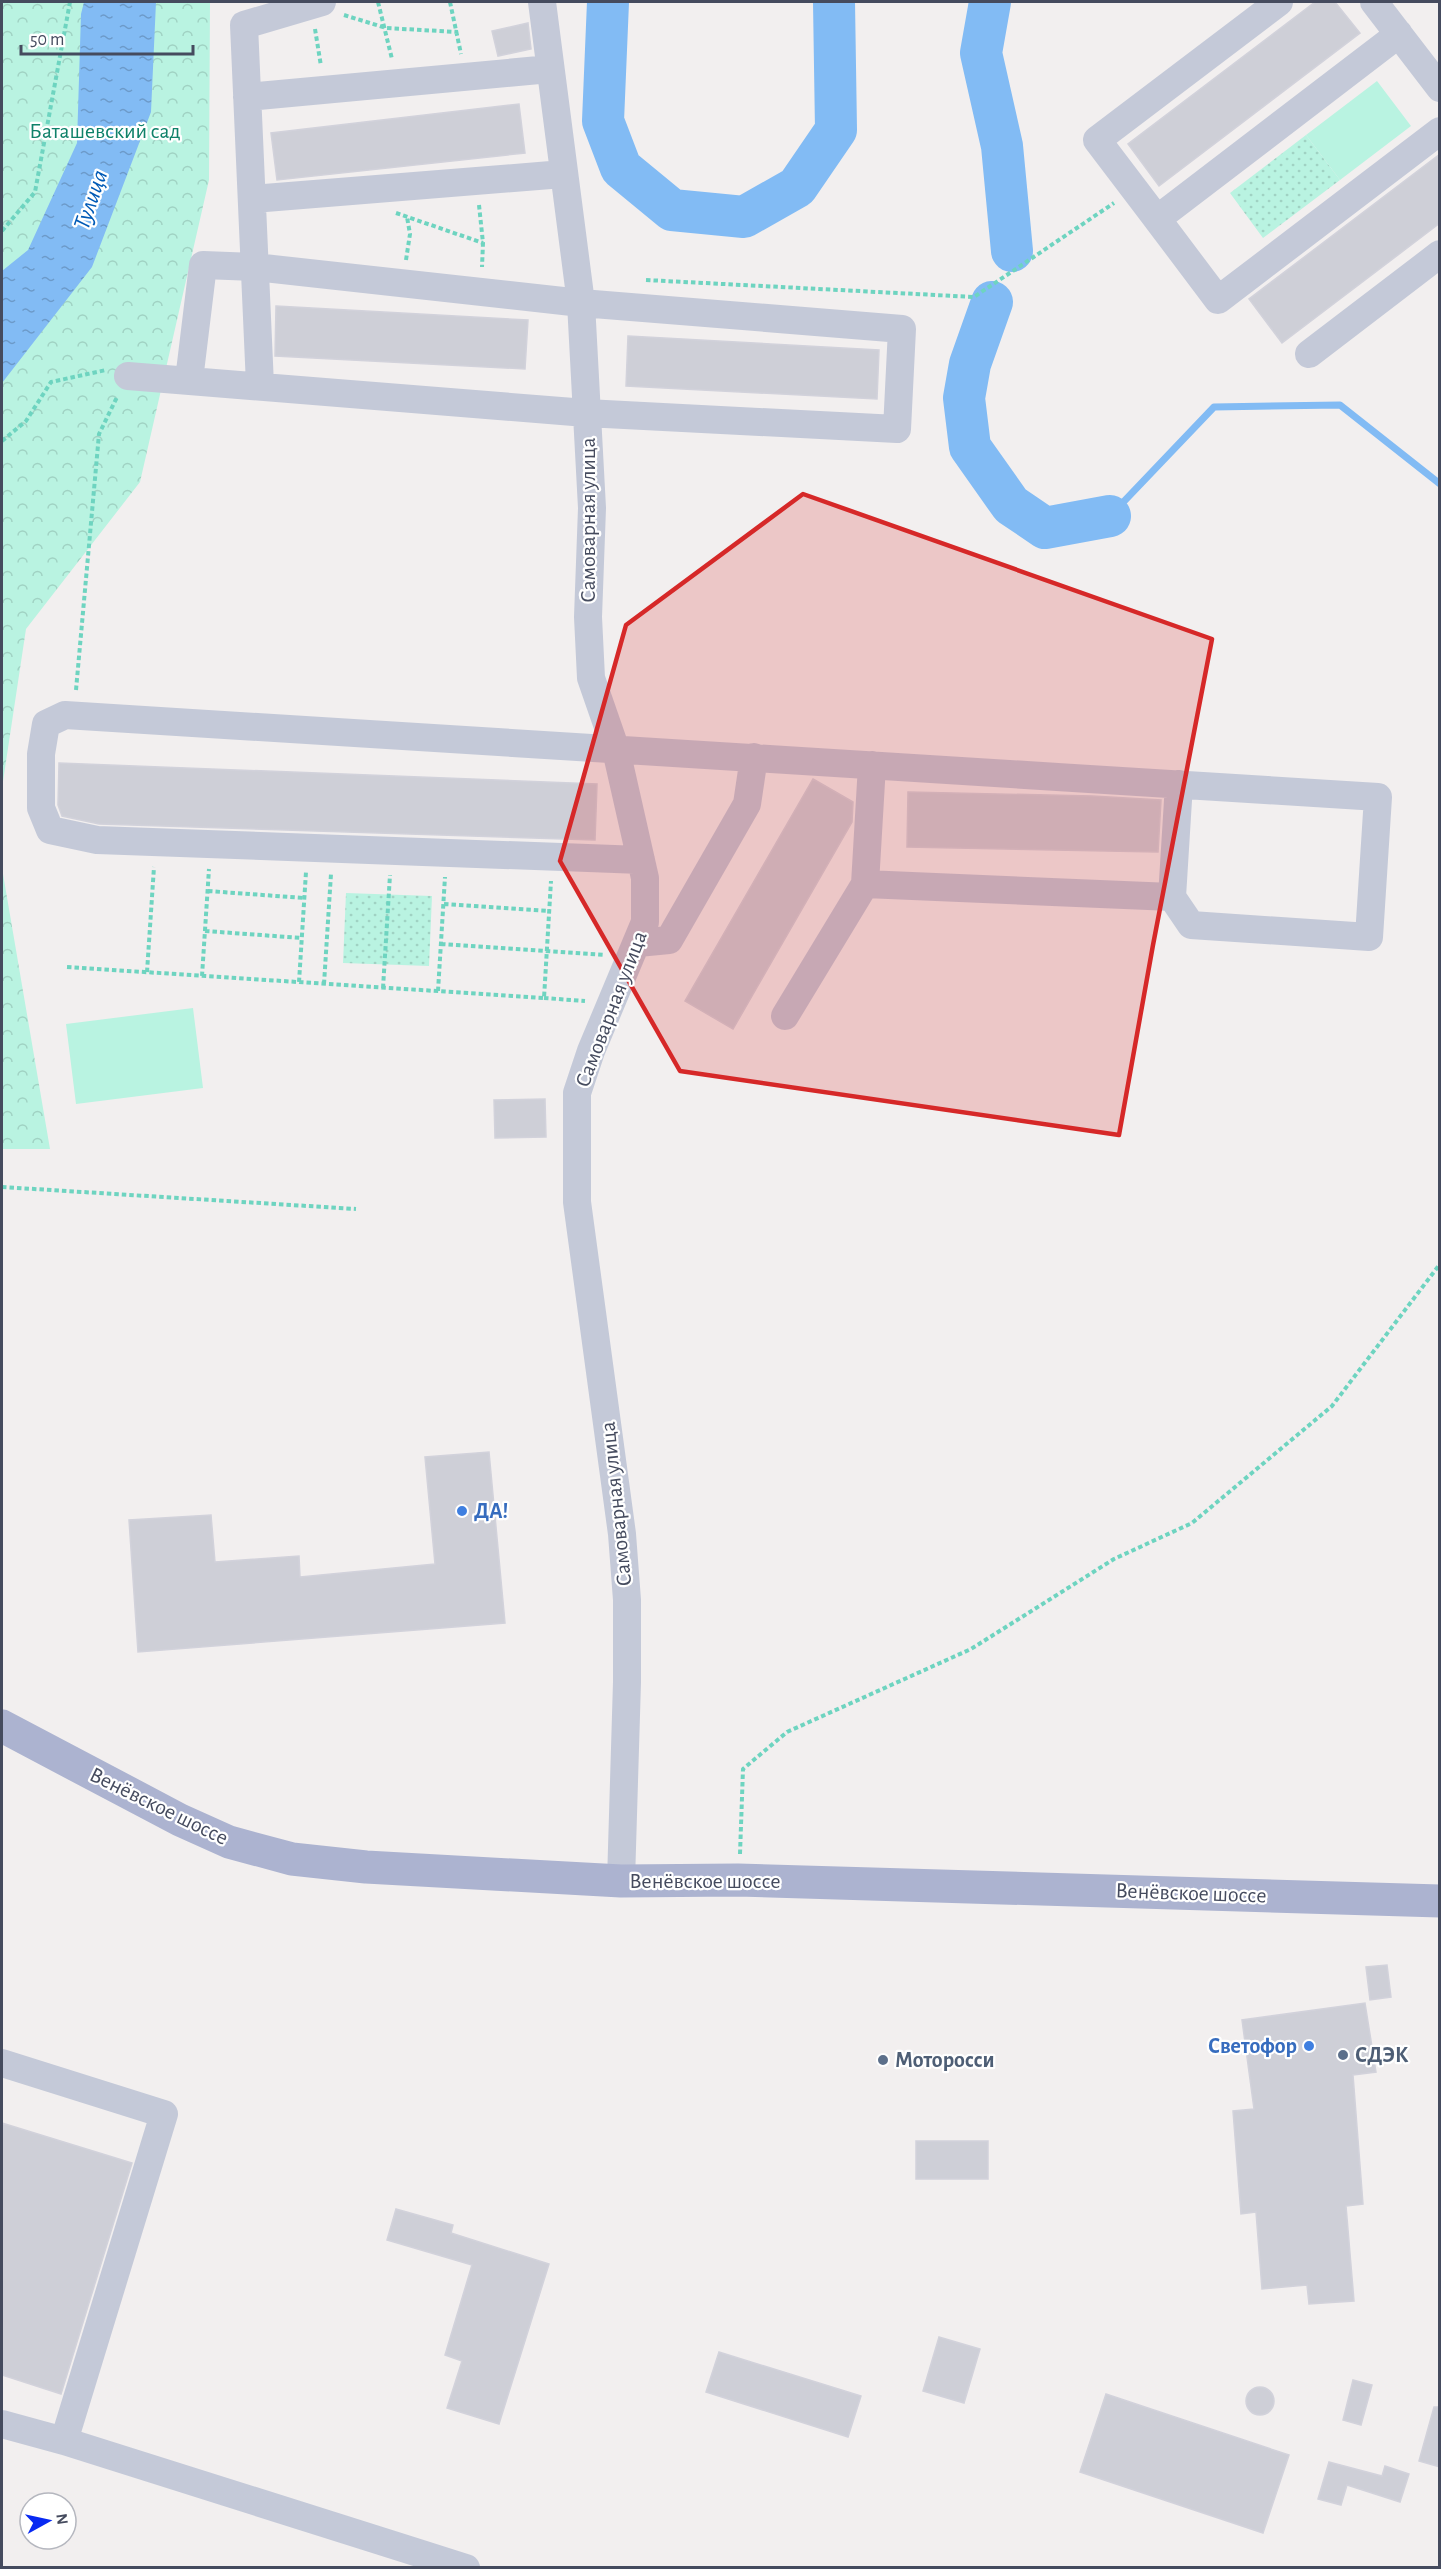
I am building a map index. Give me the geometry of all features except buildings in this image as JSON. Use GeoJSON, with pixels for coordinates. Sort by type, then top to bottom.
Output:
{"type":"FeatureCollection","features":[{"type":"Feature","properties":{"kind":"main road","name":"Венёвское шоссе"},"geometry":{"type":"LineString","coordinates":[[2,1726],[180,1820],[229,1842],[292,1859],[377,1868],[621,1881],[738,1880],[1440,1900]]}},
{"type":"Feature","properties":{"kind":"street","name":"Самоварная улица"},"geometry":{"type":"LineString","coordinates":[[542,2],[581,303],[592,508],[588,617],[591,678],[616,750],[645,878],[645,922],[591,1052],[577,1093],[577,1202],[622,1534],[627,1600],[621,1881]]}},
{"type":"Feature","properties":{"kind":"street"},"geometry":{"type":"LineString","coordinates":[[1279,2],[1097,140],[1218,300],[1440,131]]}},
{"type":"Feature","properties":{"kind":"street"},"geometry":{"type":"LineString","coordinates":[[1374,2],[1440,88]]}},
{"type":"Feature","properties":{"kind":"street"},"geometry":{"type":"LineString","coordinates":[[260,385],[244,25],[317,3]]}},
{"type":"Feature","properties":{"kind":"street"},"geometry":{"type":"LineString","coordinates":[[1157,219],[1399,34]]}},
{"type":"Feature","properties":{"kind":"street"},"geometry":{"type":"LineString","coordinates":[[247,97],[550,69]]}},
{"type":"Feature","properties":{"kind":"street"},"geometry":{"type":"LineString","coordinates":[[252,199],[394,198],[477,181],[563,174]]}},
{"type":"Feature","properties":{"kind":"street"},"geometry":{"type":"LineString","coordinates":[[1309,354],[1440,254]]}},
{"type":"Feature","properties":{"kind":"street"},"geometry":{"type":"LineString","coordinates":[[128,376],[586,413],[897,429],[902,329],[581,303],[255,267],[202,265],[189,380]]}},
{"type":"Feature","properties":{"kind":"street"},"geometry":{"type":"LineString","coordinates":[[641,860],[97,840],[51,830],[41,808],[41,754],[46,724],[65,715],[74,715],[616,750],[754,757],[872,765],[1179,784],[1377,797],[1369,937],[1191,925],[1172,897],[1179,784]]}},
{"type":"Feature","properties":{"kind":"street"},"geometry":{"type":"LineString","coordinates":[[635,950],[669,940],[747,804],[754,757]]}},
{"type":"Feature","properties":{"kind":"street"},"geometry":{"type":"LineString","coordinates":[[785,1016],[865,884],[872,765]]}},
{"type":"Feature","properties":{"kind":"street"},"geometry":{"type":"LineString","coordinates":[[865,884],[1172,897]]}},
{"type":"Feature","properties":{"kind":"street"},"geometry":{"type":"LineString","coordinates":[[2,2063],[164,2114],[64,2441]]}},
{"type":"Feature","properties":{"kind":"street"},"geometry":{"type":"LineString","coordinates":[[2,2424],[64,2441],[466,2568]]}},
{"type":"Feature","properties":{"kind":"path"},"geometry":{"type":"LineString","coordinates":[[2,231],[35,192],[70,2]]}},
{"type":"Feature","properties":{"kind":"path"},"geometry":{"type":"LineString","coordinates":[[378,2],[386,28],[396,84]]}},
{"type":"Feature","properties":{"kind":"path"},"geometry":{"type":"LineString","coordinates":[[450,2],[458,32],[464,77]]}},
{"type":"Feature","properties":{"kind":"path"},"geometry":{"type":"LineString","coordinates":[[325,90],[317,3],[386,28],[458,32]]}},
{"type":"Feature","properties":{"kind":"path"},"geometry":{"type":"LineString","coordinates":[[477,181],[483,243],[480,292]]}},
{"type":"Feature","properties":{"kind":"path"},"geometry":{"type":"LineString","coordinates":[[639,280],[974,297],[1135,190]]}},
{"type":"Feature","properties":{"kind":"path"},"geometry":{"type":"LineString","coordinates":[[394,198],[407,219],[483,243]]}},
{"type":"Feature","properties":{"kind":"path"},"geometry":{"type":"LineString","coordinates":[[394,198],[407,219],[410,234],[402,283]]}},
{"type":"Feature","properties":{"kind":"path"},"geometry":{"type":"LineString","coordinates":[[2,441],[26,421],[51,382],[109,369],[128,376],[99,434],[74,715]]}},
{"type":"Feature","properties":{"kind":"path"},"geometry":{"type":"LineString","coordinates":[[147,972],[156,842]]}},
{"type":"Feature","properties":{"kind":"path"},"geometry":{"type":"LineString","coordinates":[[202,976],[211,844]]}},
{"type":"Feature","properties":{"kind":"path"},"geometry":{"type":"LineString","coordinates":[[299,982],[304,898],[320,848]]}},
{"type":"Feature","properties":{"kind":"path"},"geometry":{"type":"LineString","coordinates":[[320,848],[324,984]]}},
{"type":"Feature","properties":{"kind":"path"},"geometry":{"type":"LineString","coordinates":[[383,988],[392,851]]}},
{"type":"Feature","properties":{"kind":"path"},"geometry":{"type":"LineString","coordinates":[[438,991],[447,853]]}},
{"type":"Feature","properties":{"kind":"path"},"geometry":{"type":"LineString","coordinates":[[544,998],[553,857]]}},
{"type":"Feature","properties":{"kind":"path"},"geometry":{"type":"LineString","coordinates":[[208,891],[304,898]]}},
{"type":"Feature","properties":{"kind":"path"},"geometry":{"type":"LineString","coordinates":[[444,904],[550,910]]}},
{"type":"Feature","properties":{"kind":"path"},"geometry":{"type":"LineString","coordinates":[[205,931],[302,938]]}},
{"type":"Feature","properties":{"kind":"path"},"geometry":{"type":"LineString","coordinates":[[441,944],[547,951],[635,950]]}},
{"type":"Feature","properties":{"kind":"path"},"geometry":{"type":"LineString","coordinates":[[67,967],[613,1002]]}},
{"type":"Feature","properties":{"kind":"path"},"geometry":{"type":"LineString","coordinates":[[2,1188],[356,1209]]}},
{"type":"Feature","properties":{"kind":"path"},"geometry":{"type":"LineString","coordinates":[[738,1880],[743,1769],[787,1732],[971,1649],[1114,1559],[1192,1524],[1332,1406],[1440,1264]]}},
{"type":"Feature","properties":{"kind":"highlighted area"},"geometry":{"type":"Polygon","coordinates":[[[803,494],[1212,639],[1119,1135],[680,1071],[560,861],[626,625],[803,494]]]}},
{"type":"Feature","properties":{"kind":"green space","name":"Баташевский сад"},"geometry":{"type":"Polygon","coordinates":[[[2,2],[210,2],[209,180],[140,482],[26,629],[2,788],[2,2]]]}},
{"type":"Feature","properties":{"kind":"green space"},"geometry":{"type":"Polygon","coordinates":[[[1377,81],[1411,126],[1340,180],[1306,135],[1377,81]]]}},
{"type":"Feature","properties":{"kind":"green space"},"geometry":{"type":"Polygon","coordinates":[[[1306,135],[1340,180],[1263,238],[1230,193],[1306,135]]]}},
{"type":"Feature","properties":{"kind":"green space"},"geometry":{"type":"Polygon","coordinates":[[[2,868],[50,1149],[2,1149],[2,868]]]}},
{"type":"Feature","properties":{"kind":"green space"},"geometry":{"type":"Polygon","coordinates":[[[346,893],[432,896],[429,966],[343,963],[346,893]]]}},
{"type":"Feature","properties":{"kind":"green space"},"geometry":{"type":"Polygon","coordinates":[[[193,1008],[203,1088],[76,1104],[66,1024],[193,1008]]]}},
{"type":"Feature","properties":{"kind":"water","name":"Тулица"},"geometry":{"type":"Polygon","coordinates":[[[84,2],[156,2],[151,112],[92,267],[2,383],[2,271],[28,250],[77,143],[81,14],[84,2]]]}},
{"type":"Feature","properties":{"kind":"waterway"},"geometry":{"type":"LineString","coordinates":[[608,2],[603,121],[621,168],[672,210],[744,217],[797,187],[836,130],[834,2]]}},
{"type":"Feature","properties":{"kind":"waterway"},"geometry":{"type":"LineString","coordinates":[[990,2],[981,53],[1002,146],[1012,251]]}},
{"type":"Feature","properties":{"kind":"waterway"},"geometry":{"type":"LineString","coordinates":[[992,302],[970,364],[964,398],[970,447],[1011,505],[1045,528],[1110,516]]}},
{"type":"Feature","properties":{"kind":"waterway"},"geometry":{"type":"LineString","coordinates":[[1110,516],[1214,407],[1340,405],[1440,484]]}},
{"type":"Feature","properties":{"kind":"place","name":"ДА!"},"geometry":{"type":"Point","coordinates":[462,1511]}},
{"type":"Feature","properties":{"kind":"place","name":"Светофор"},"geometry":{"type":"Point","coordinates":[1309,2046]}},
{"type":"Feature","properties":{"kind":"place","name":"СДЭК"},"geometry":{"type":"Point","coordinates":[1343,2055]}},
{"type":"Feature","properties":{"kind":"place","name":"Моторосси"},"geometry":{"type":"Point","coordinates":[883,2060]}}]}
